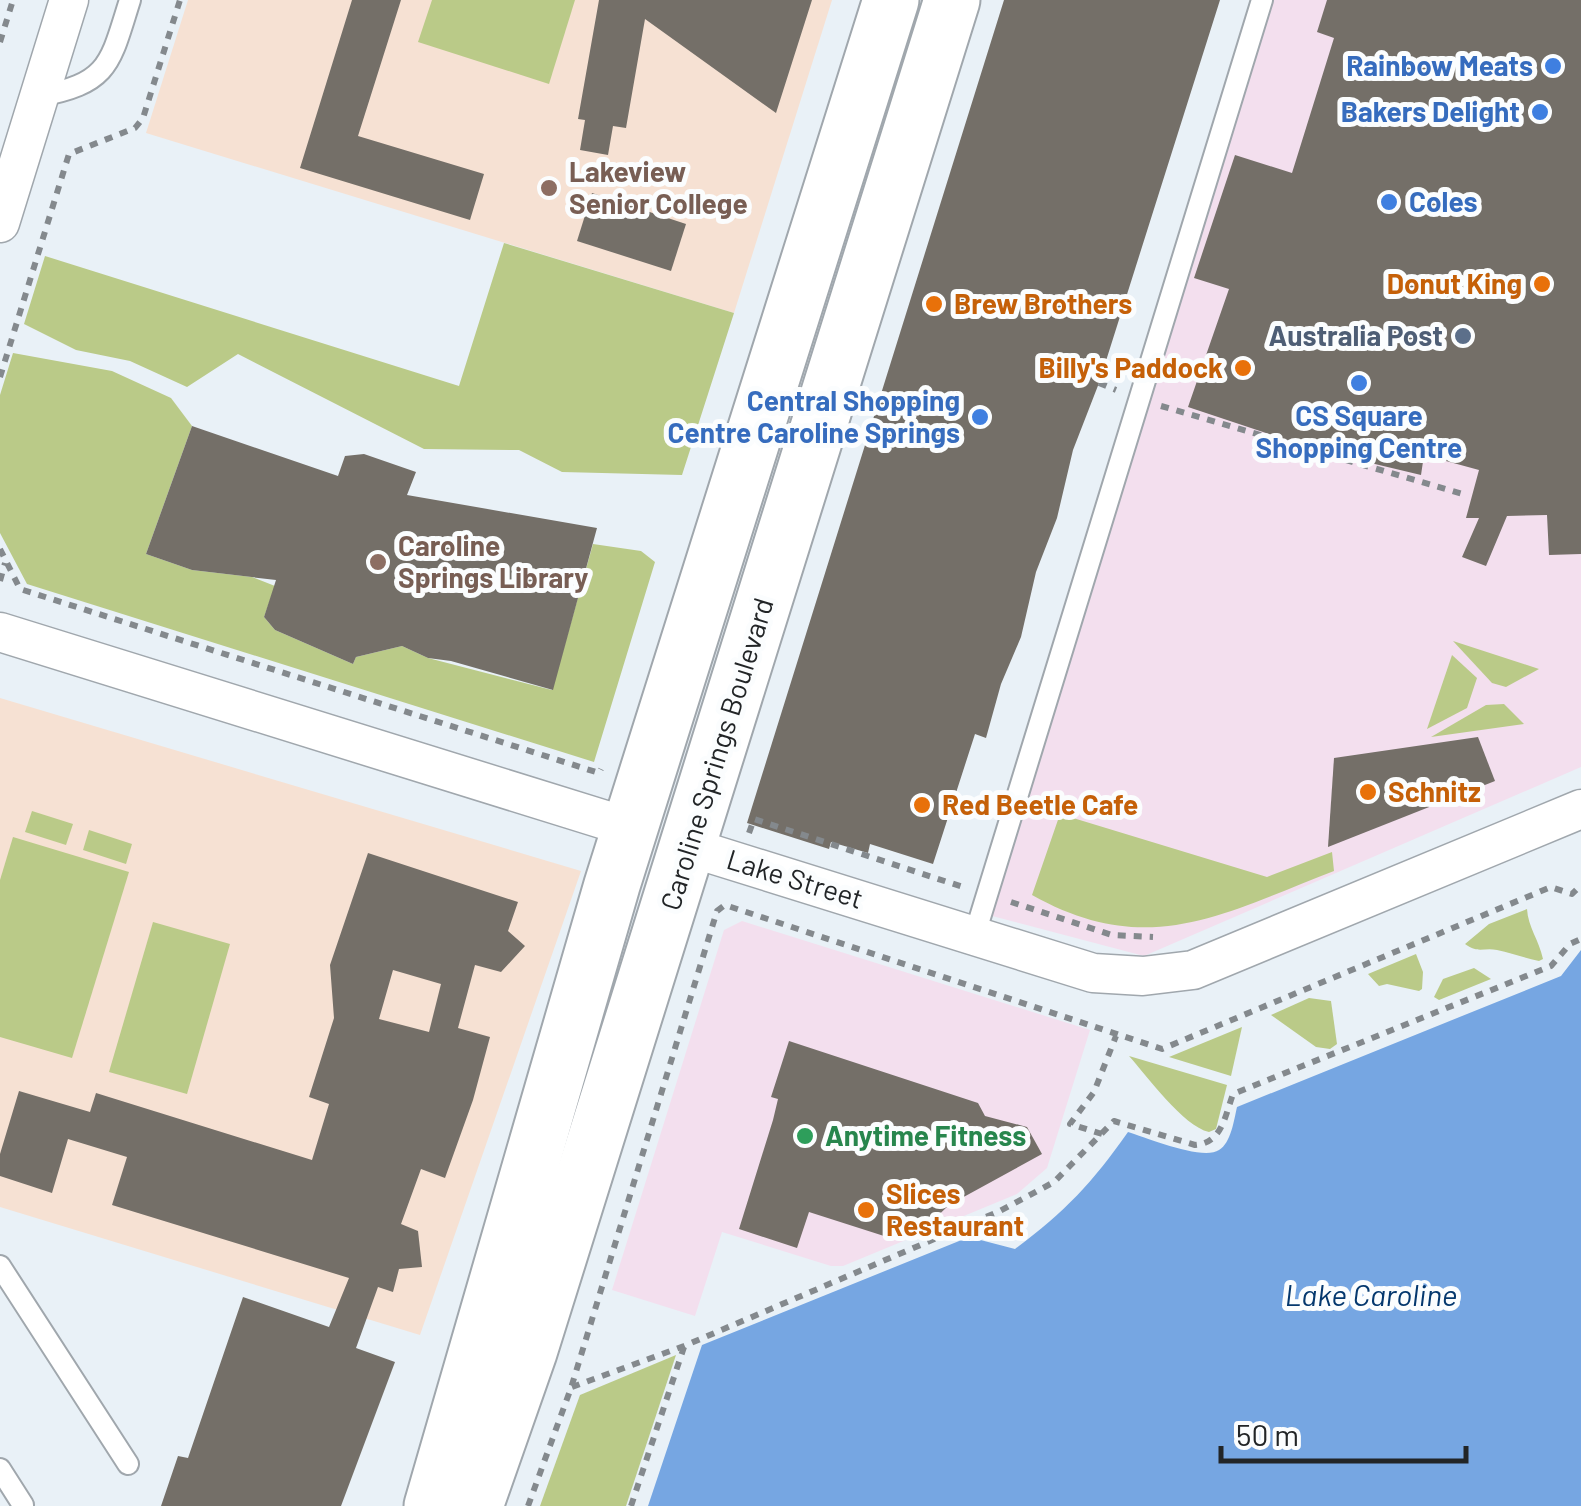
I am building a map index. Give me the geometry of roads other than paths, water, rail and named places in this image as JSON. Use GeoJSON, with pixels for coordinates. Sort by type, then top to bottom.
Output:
{"type":"FeatureCollection","features":[{"type":"Feature","properties":{"kind":"main road","name":"Caroline Springs Boulevard"},"geometry":{"type":"LineString","coordinates":[[432,1506],[631,828],[891,0]]}},
{"type":"Feature","properties":{"kind":"main road","name":"Caroline Springs Boulevard"},"geometry":{"type":"LineString","coordinates":[[475,1506],[714,855],[952,0]]}},
{"type":"Feature","properties":{"kind":"main road","name":"Lake Street"},"geometry":{"type":"LineString","coordinates":[[631,828],[714,855]]}},
{"type":"Feature","properties":{"kind":"street"},"geometry":{"type":"LineString","coordinates":[[0,223],[70,0]]}},
{"type":"Feature","properties":{"kind":"street","name":"Lake Street"},"geometry":{"type":"LineString","coordinates":[[0,632],[631,828]]}},
{"type":"Feature","properties":{"kind":"street","name":"Lake Street"},"geometry":{"type":"LineString","coordinates":[[714,855],[1093,973],[1144,976],[1194,970],[1581,808]]}},
{"type":"Feature","properties":{"kind":"lane"},"geometry":{"type":"LineString","coordinates":[[40,96],[70,90],[97,78],[113,54],[130,0]]}},
{"type":"Feature","properties":{"kind":"lane"},"geometry":{"type":"LineString","coordinates":[[974,937],[1262,0]]}},
{"type":"Feature","properties":{"kind":"lane"},"geometry":{"type":"LineString","coordinates":[[0,1266],[6,1291],[128,1464]]}},
{"type":"Feature","properties":{"kind":"lane"},"geometry":{"type":"LineString","coordinates":[[0,1469],[23,1505]]}},
{"type":"Feature","properties":{"kind":"water","name":"Lake Caroline"},"geometry":{"type":"Polygon","coordinates":[[[1581,950],[1581,1506],[648,1506],[702,1345],[969,1237],[1015,1249],[1077,1196],[1128,1132],[1188,1151],[1219,1150],[1229,1137],[1237,1107],[1561,976],[1581,950]]]}},
{"type":"Feature","properties":{"kind":"place","name":"Rainbow Meats"},"geometry":{"type":"Point","coordinates":[1553,66]}},
{"type":"Feature","properties":{"kind":"place","name":"Bakers Delight"},"geometry":{"type":"Point","coordinates":[1540,112]}},
{"type":"Feature","properties":{"kind":"place","name":"Lakeview Senior College"},"geometry":{"type":"Point","coordinates":[549,188]}},
{"type":"Feature","properties":{"kind":"place","name":"Coles"},"geometry":{"type":"Point","coordinates":[1389,202]}},
{"type":"Feature","properties":{"kind":"place","name":"Donut King"},"geometry":{"type":"Point","coordinates":[1542,284]}},
{"type":"Feature","properties":{"kind":"place","name":"Brew Brothers"},"geometry":{"type":"Point","coordinates":[934,304]}},
{"type":"Feature","properties":{"kind":"place","name":"Australia Post"},"geometry":{"type":"Point","coordinates":[1463,336]}},
{"type":"Feature","properties":{"kind":"place","name":"Billy's Paddock"},"geometry":{"type":"Point","coordinates":[1243,368]}},
{"type":"Feature","properties":{"kind":"place","name":"CS Square Shopping Centre"},"geometry":{"type":"Point","coordinates":[1359,383]}},
{"type":"Feature","properties":{"kind":"place","name":"Central Shopping Centre Caroline Springs"},"geometry":{"type":"Point","coordinates":[980,417]}},
{"type":"Feature","properties":{"kind":"place","name":"Caroline Springs Library"},"geometry":{"type":"Point","coordinates":[378,562]}},
{"type":"Feature","properties":{"kind":"place","name":"Schnitz"},"geometry":{"type":"Point","coordinates":[1368,792]}},
{"type":"Feature","properties":{"kind":"place","name":"Red Beetle Cafe"},"geometry":{"type":"Point","coordinates":[922,805]}},
{"type":"Feature","properties":{"kind":"place","name":"Anytime Fitness"},"geometry":{"type":"Point","coordinates":[805,1136]}},
{"type":"Feature","properties":{"kind":"place","name":"Slices Restaurant"},"geometry":{"type":"Point","coordinates":[866,1210]}}]}
